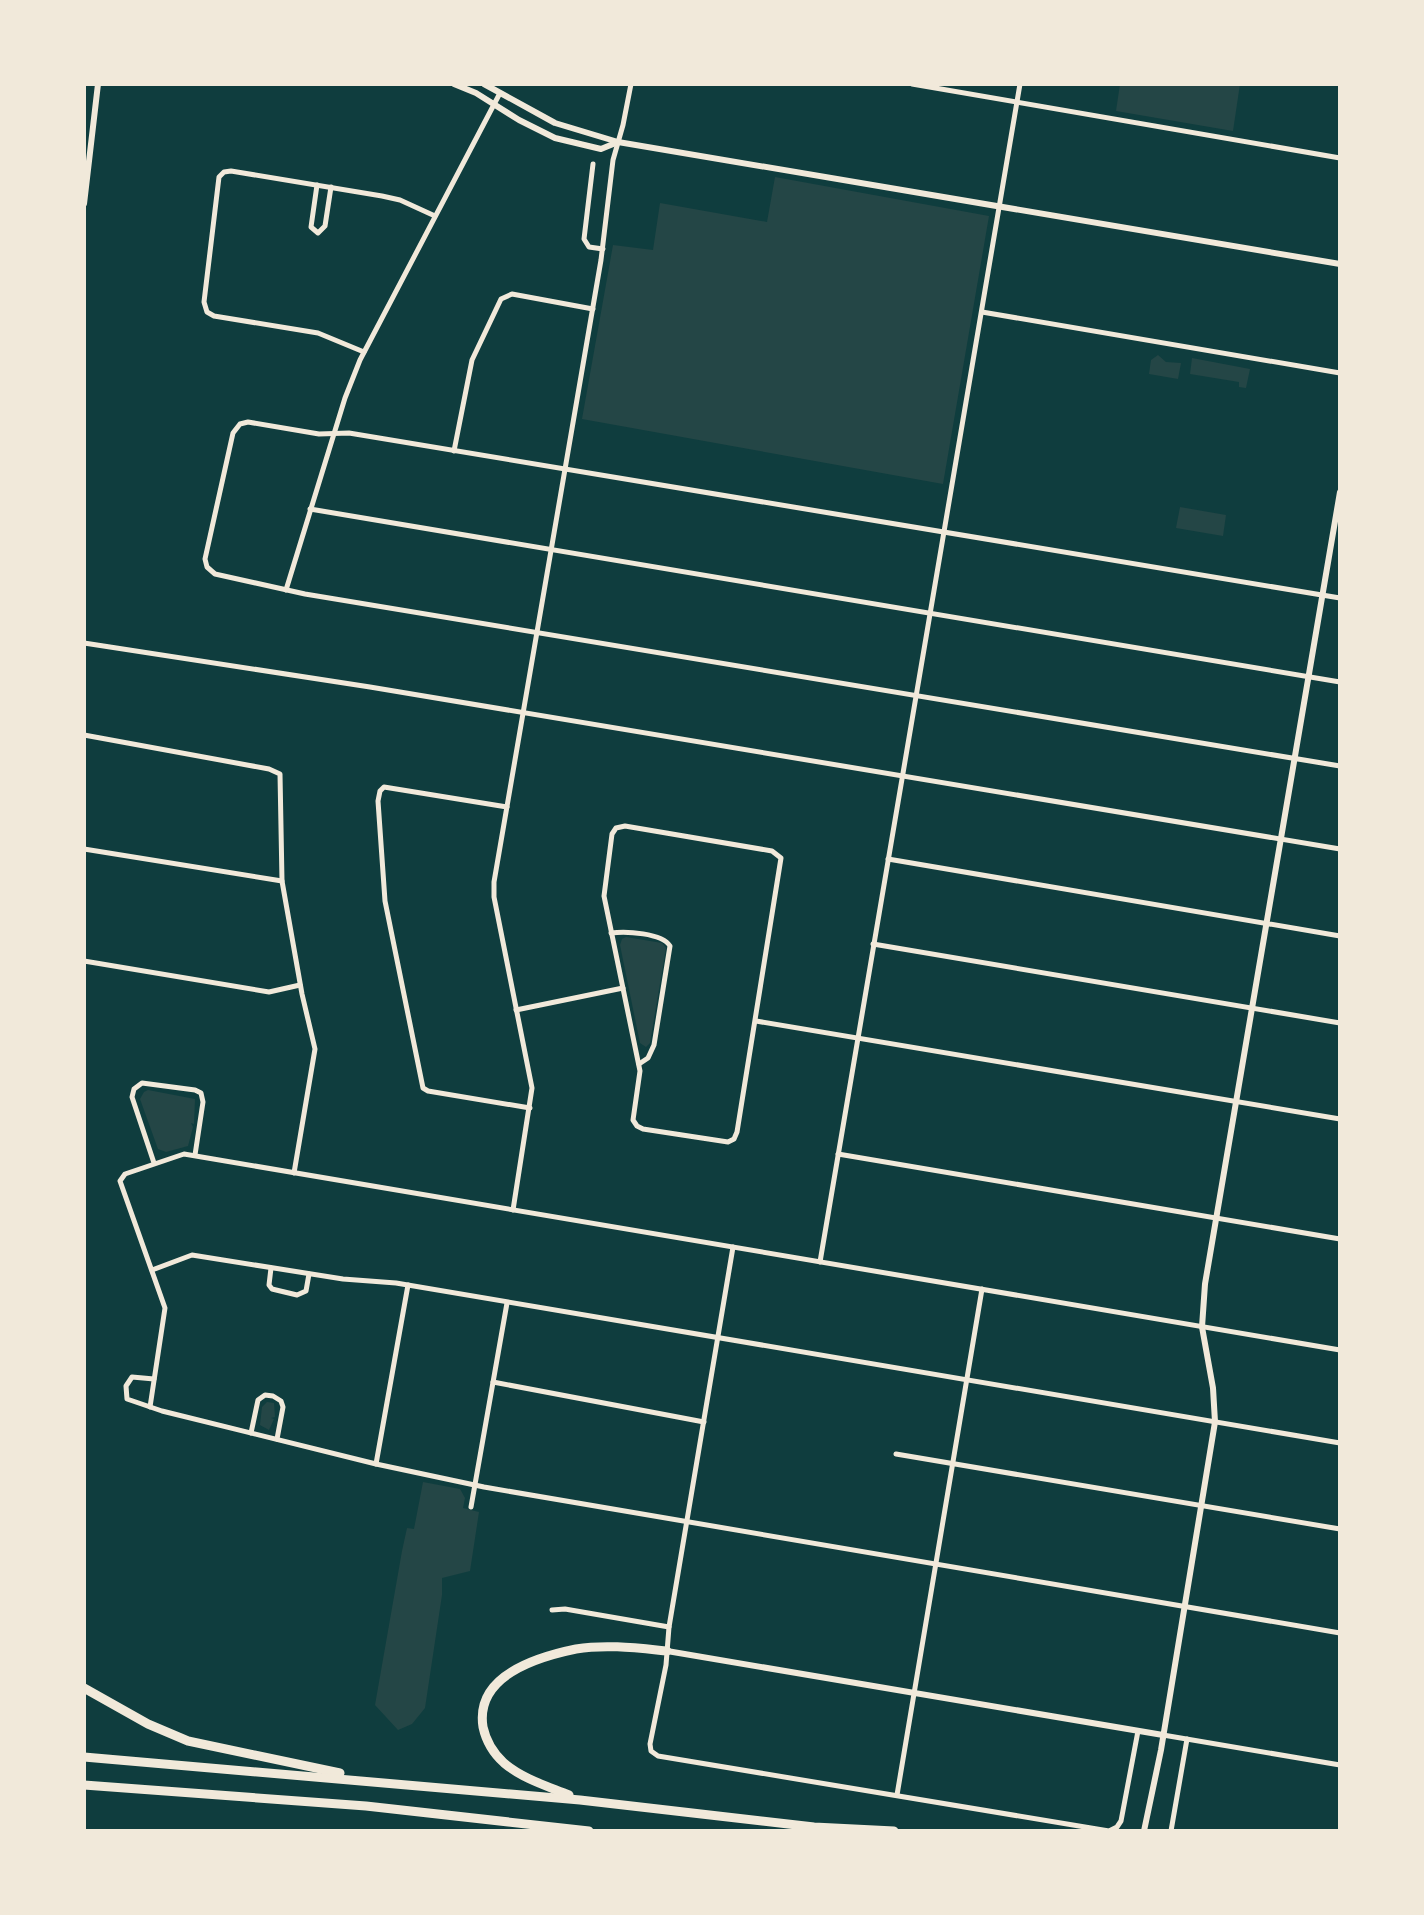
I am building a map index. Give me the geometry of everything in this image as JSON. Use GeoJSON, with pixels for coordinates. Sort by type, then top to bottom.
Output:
{"type":"FeatureCollection","features":[{"type":"Feature","properties":{"kind":"highway"},"geometry":{"type":"LineString","coordinates":[[580,1800],[520,1774],[497,1755],[489,1744],[483,1725],[484,1705],[490,1692],[510,1673],[565,1652],[606,1646],[667,1651]]}},
{"type":"Feature","properties":{"kind":"highway"},"geometry":{"type":"LineString","coordinates":[[84,1682],[104,1698]]}},
{"type":"Feature","properties":{"kind":"highway"},"geometry":{"type":"LineString","coordinates":[[84,1688],[148,1724],[188,1741],[370,1780]]}},
{"type":"Feature","properties":{"kind":"highway"},"geometry":{"type":"LineString","coordinates":[[84,1757],[580,1800],[814,1827],[894,1831]]}},
{"type":"Feature","properties":{"kind":"highway"},"geometry":{"type":"LineString","coordinates":[[84,1785],[353,1805],[589,1831]]}},
{"type":"Feature","properties":{"kind":"highway"},"geometry":{"type":"LineString","coordinates":[[814,1827],[833,1831]]}},
{"type":"Feature","properties":{"kind":"street"},"geometry":{"type":"LineString","coordinates":[[84,204],[98,84]]}},
{"type":"Feature","properties":{"kind":"street"},"geometry":{"type":"LineString","coordinates":[[454,84],[555,138],[601,149],[618,142]]}},
{"type":"Feature","properties":{"kind":"street"},"geometry":{"type":"LineString","coordinates":[[484,84],[560,125],[618,142],[1340,264]]}},
{"type":"Feature","properties":{"kind":"street"},"geometry":{"type":"LineString","coordinates":[[513,1210],[530,1108],[531,1082],[494,897],[494,882],[603,249],[613,160],[631,84]]}},
{"type":"Feature","properties":{"kind":"street"},"geometry":{"type":"LineString","coordinates":[[912,84],[1340,158]]}},
{"type":"Feature","properties":{"kind":"street"},"geometry":{"type":"LineString","coordinates":[[820,1262],[1020,84]]}},
{"type":"Feature","properties":{"kind":"street"},"geometry":{"type":"LineString","coordinates":[[286,590],[334,433],[364,352],[500,93]]}},
{"type":"Feature","properties":{"kind":"street"},"geometry":{"type":"LineString","coordinates":[[593,164],[584,239],[589,247],[603,249]]}},
{"type":"Feature","properties":{"kind":"street"},"geometry":{"type":"LineString","coordinates":[[364,352],[318,333],[214,316],[205,308],[221,175],[231,171],[400,200],[435,216]]}},
{"type":"Feature","properties":{"kind":"street"},"geometry":{"type":"LineString","coordinates":[[317,185],[311,227],[318,233],[325,226],[331,187]]}},
{"type":"Feature","properties":{"kind":"street"},"geometry":{"type":"LineString","coordinates":[[454,451],[472,360],[501,299],[512,294],[593,309]]}},
{"type":"Feature","properties":{"kind":"street"},"geometry":{"type":"LineString","coordinates":[[982,312],[1340,373]]}},
{"type":"Feature","properties":{"kind":"street"},"geometry":{"type":"LineString","coordinates":[[1340,598],[349,433],[319,434],[251,422],[240,424],[234,431],[206,556],[206,564],[220,576],[286,590],[1340,766]]}},
{"type":"Feature","properties":{"kind":"street"},"geometry":{"type":"LineString","coordinates":[[1144,1831],[1215,1422],[1214,1394],[1202,1327],[1204,1292],[1340,492]]}},
{"type":"Feature","properties":{"kind":"street"},"geometry":{"type":"LineString","coordinates":[[310,509],[1340,682]]}},
{"type":"Feature","properties":{"kind":"street"},"geometry":{"type":"LineString","coordinates":[[84,643],[1340,849]]}},
{"type":"Feature","properties":{"kind":"street"},"geometry":{"type":"LineString","coordinates":[[84,735],[279,772],[282,881],[315,1055],[294,1173]]}},
{"type":"Feature","properties":{"kind":"street"},"geometry":{"type":"LineString","coordinates":[[507,807],[384,787],[378,801],[382,883],[423,1088],[530,1108]]}},
{"type":"Feature","properties":{"kind":"street"},"geometry":{"type":"LineString","coordinates":[[618,827],[777,852],[782,864],[737,1132],[730,1142],[637,1126],[633,1117],[641,1073],[611,933],[603,887],[611,836],[618,827]]}},
{"type":"Feature","properties":{"kind":"street"},"geometry":{"type":"LineString","coordinates":[[84,849],[282,881]]}},
{"type":"Feature","properties":{"kind":"street"},"geometry":{"type":"LineString","coordinates":[[888,859],[1340,936]]}},
{"type":"Feature","properties":{"kind":"street"},"geometry":{"type":"LineString","coordinates":[[611,933],[624,932],[663,939],[670,944],[654,1045],[646,1060],[639,1064]]}},
{"type":"Feature","properties":{"kind":"street"},"geometry":{"type":"LineString","coordinates":[[873,944],[1340,1023]]}},
{"type":"Feature","properties":{"kind":"street"},"geometry":{"type":"LineString","coordinates":[[84,961],[269,992],[300,985]]}},
{"type":"Feature","properties":{"kind":"street"},"geometry":{"type":"LineString","coordinates":[[516,1010],[623,988]]}},
{"type":"Feature","properties":{"kind":"street"},"geometry":{"type":"LineString","coordinates":[[756,1021],[1340,1119]]}},
{"type":"Feature","properties":{"kind":"street"},"geometry":{"type":"LineString","coordinates":[[154,1163],[132,1097],[135,1087],[144,1082],[195,1090],[202,1095],[194,1155]]}},
{"type":"Feature","properties":{"kind":"street"},"geometry":{"type":"LineString","coordinates":[[838,1154],[1340,1239]]}},
{"type":"Feature","properties":{"kind":"street"},"geometry":{"type":"LineString","coordinates":[[150,1407],[165,1308],[120,1183],[125,1174],[180,1155],[1340,1350]]}},
{"type":"Feature","properties":{"kind":"street"},"geometry":{"type":"LineString","coordinates":[[733,1247],[650,1750],[658,1756],[1112,1830],[1121,1821],[1138,1731]]}},
{"type":"Feature","properties":{"kind":"street"},"geometry":{"type":"LineString","coordinates":[[152,1270],[192,1255],[309,1274],[408,1285],[1340,1443]]}},
{"type":"Feature","properties":{"kind":"street"},"geometry":{"type":"LineString","coordinates":[[271,1268],[269,1285],[272,1289],[297,1295],[306,1291],[309,1274]]}},
{"type":"Feature","properties":{"kind":"street"},"geometry":{"type":"LineString","coordinates":[[376,1464],[408,1285]]}},
{"type":"Feature","properties":{"kind":"street"},"geometry":{"type":"LineString","coordinates":[[897,1795],[982,1289]]}},
{"type":"Feature","properties":{"kind":"street"},"geometry":{"type":"LineString","coordinates":[[471,1507],[507,1303]]}},
{"type":"Feature","properties":{"kind":"street"},"geometry":{"type":"LineString","coordinates":[[154,1379],[132,1377],[125,1391],[130,1401],[376,1464],[475,1485],[1340,1633]]}},
{"type":"Feature","properties":{"kind":"street"},"geometry":{"type":"LineString","coordinates":[[493,1382],[704,1422]]}},
{"type":"Feature","properties":{"kind":"street"},"geometry":{"type":"LineString","coordinates":[[251,1433],[258,1400],[265,1395],[273,1396],[279,1399],[283,1407],[277,1439]]}},
{"type":"Feature","properties":{"kind":"street"},"geometry":{"type":"LineString","coordinates":[[896,1454],[1340,1529]]}},
{"type":"Feature","properties":{"kind":"street"},"geometry":{"type":"LineString","coordinates":[[552,1610],[565,1609],[669,1627]]}},
{"type":"Feature","properties":{"kind":"street"},"geometry":{"type":"LineString","coordinates":[[667,1651],[1340,1765]]}},
{"type":"Feature","properties":{"kind":"street"},"geometry":{"type":"LineString","coordinates":[[1171,1831],[1187,1739]]}},
{"type":"Feature","properties":{"kind":"shaded area"},"geometry":{"type":"Polygon","coordinates":[[[1120,84],[1240,84],[1233,131],[1116,111],[1120,84]]]}},
{"type":"Feature","properties":{"kind":"shaded area"},"geometry":{"type":"Polygon","coordinates":[[[775,177],[989,216],[943,484],[582,419],[613,245],[653,250],[660,203],[767,222],[775,177]]]}},
{"type":"Feature","properties":{"kind":"shaded area"},"geometry":{"type":"Polygon","coordinates":[[[1158,355],[1166,362],[1181,363],[1178,379],[1149,374],[1151,360],[1158,355]]]}},
{"type":"Feature","properties":{"kind":"shaded area"},"geometry":{"type":"Polygon","coordinates":[[[1192,358],[1250,369],[1246,388],[1239,387],[1239,382],[1190,374],[1192,358]]]}},
{"type":"Feature","properties":{"kind":"shaded area"},"geometry":{"type":"Polygon","coordinates":[[[1180,507],[1226,515],[1223,536],[1176,528],[1180,507]]]}},
{"type":"Feature","properties":{"kind":"shaded area"},"geometry":{"type":"Polygon","coordinates":[[[626,937],[662,943],[666,948],[650,1043],[646,1047],[640,1043],[620,945],[626,937]]]}},
{"type":"Feature","properties":{"kind":"shaded area"},"geometry":{"type":"Polygon","coordinates":[[[148,1090],[195,1099],[194,1124],[191,1123],[193,1127],[188,1146],[166,1152],[158,1149],[140,1099],[148,1090]]]}},
{"type":"Feature","properties":{"kind":"shaded area"},"geometry":{"type":"Polygon","coordinates":[[[267,1402],[274,1403],[275,1417],[271,1418],[274,1419],[269,1430],[260,1425],[262,1407],[267,1402]]]}},
{"type":"Feature","properties":{"kind":"shaded area"},"geometry":{"type":"Polygon","coordinates":[[[423,1482],[460,1489],[465,1498],[463,1508],[479,1512],[470,1571],[442,1578],[425,1708],[412,1724],[398,1730],[375,1705],[402,1551],[407,1528],[414,1529],[423,1482]]]}}]}
